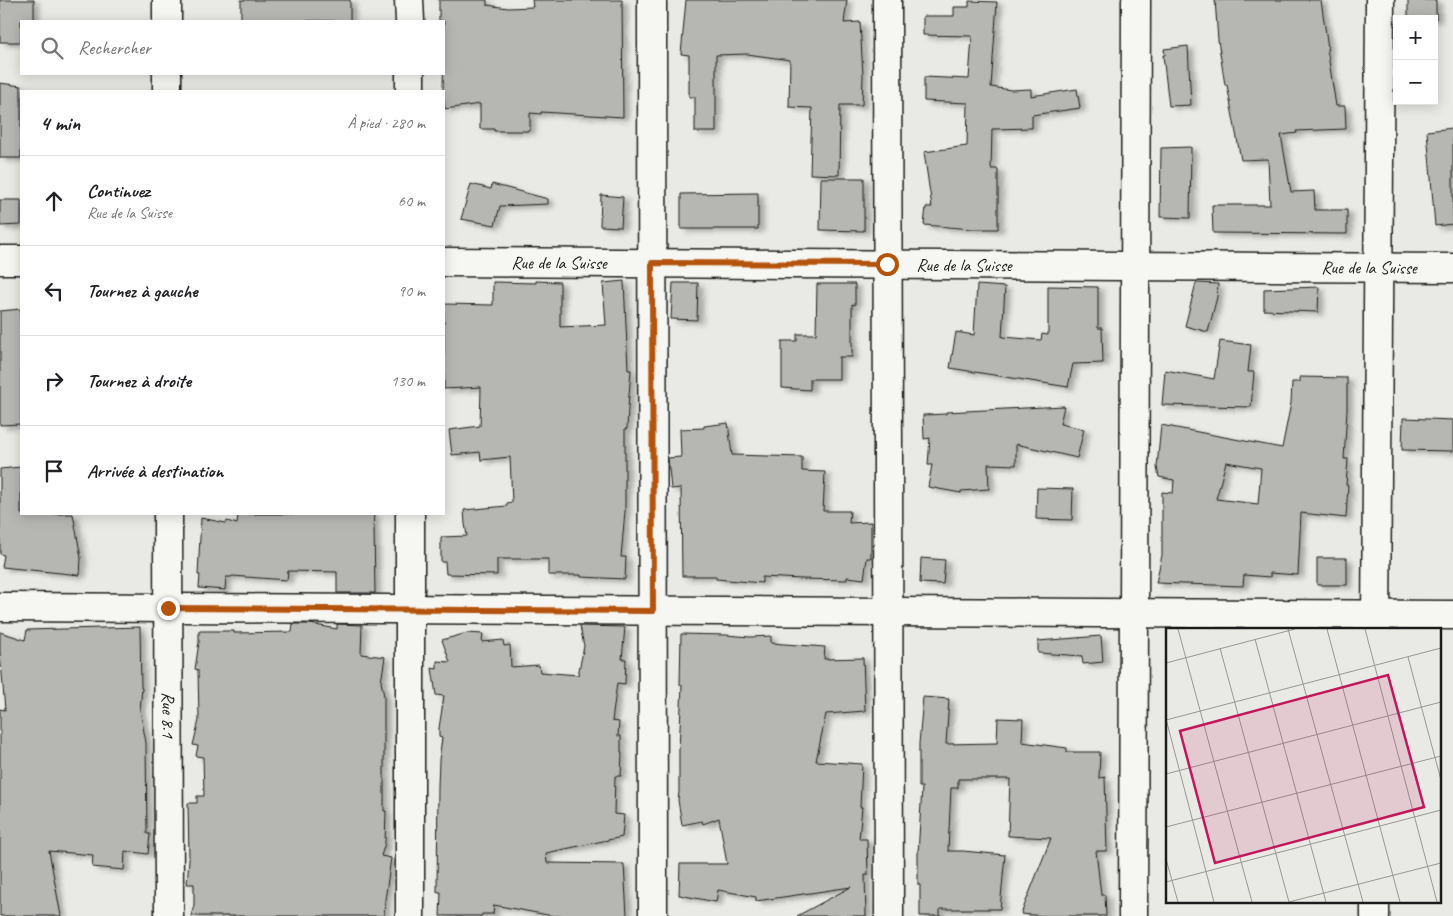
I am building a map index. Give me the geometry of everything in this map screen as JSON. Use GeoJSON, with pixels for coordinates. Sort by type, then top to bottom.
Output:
{"type":"FeatureCollection","features":[{"type":"Feature","properties":{"kind":"street"},"geometry":{"type":"LineString","coordinates":[[167,0],[167,20]]}},
{"type":"Feature","properties":{"kind":"street"},"geometry":{"type":"LineString","coordinates":[[410,0],[410,20]]}},
{"type":"Feature","properties":{"kind":"street"},"geometry":{"type":"LineString","coordinates":[[652,0],[654,916]]}},
{"type":"Feature","properties":{"kind":"street"},"geometry":{"type":"LineString","coordinates":[[887,0],[889,916]]}},
{"type":"Feature","properties":{"kind":"street"},"geometry":{"type":"LineString","coordinates":[[1134,916],[1136,0]]}},
{"type":"Feature","properties":{"kind":"street"},"geometry":{"type":"LineString","coordinates":[[1376,622],[1380,0]]}},
{"type":"Feature","properties":{"kind":"street"},"geometry":{"type":"LineString","coordinates":[[167,75],[167,90]]}},
{"type":"Feature","properties":{"kind":"street"},"geometry":{"type":"LineString","coordinates":[[410,75],[410,90]]}},
{"type":"Feature","properties":{"kind":"street"},"geometry":{"type":"LineString","coordinates":[[0,260],[20,260]]}},
{"type":"Feature","properties":{"kind":"street","name":"Rue de la Suisse"},"geometry":{"type":"LineString","coordinates":[[445,262],[1453,268]]}},
{"type":"Feature","properties":{"kind":"street","name":"Rue 8.1"},"geometry":{"type":"LineString","coordinates":[[168,515],[169,916]]}},
{"type":"Feature","properties":{"kind":"street"},"geometry":{"type":"LineString","coordinates":[[410,515],[410,916]]}},
{"type":"Feature","properties":{"kind":"street"},"geometry":{"type":"LineString","coordinates":[[0,607],[1134,613],[1376,622],[1453,615]]}},
{"type":"Feature","properties":{"kind":"building"},"geometry":{"type":"Polygon","coordinates":[[[0,0],[34,0],[34,20],[20,20],[20,42],[0,42],[0,0]]]}},
{"type":"Feature","properties":{"kind":"building"},"geometry":{"type":"Polygon","coordinates":[[[241,0],[350,0],[350,20],[241,20],[241,0]]]}},
{"type":"Feature","properties":{"kind":"building"},"geometry":{"type":"Polygon","coordinates":[[[439,0],[487,0],[487,5],[508,8],[533,7],[532,0],[622,0],[623,117],[541,112],[541,114],[530,113],[530,131],[480,129],[480,104],[445,109],[445,90],[443,90],[443,75],[445,75],[445,20],[439,20],[439,0]]]}},
{"type":"Feature","properties":{"kind":"building"},"geometry":{"type":"Polygon","coordinates":[[[686,0],[847,0],[844,23],[860,22],[863,76],[862,105],[840,105],[839,175],[810,174],[812,108],[789,107],[790,60],[747,54],[716,55],[716,132],[695,132],[695,97],[689,97],[689,55],[681,54],[686,0]]]}},
{"type":"Feature","properties":{"kind":"building"},"geometry":{"type":"Polygon","coordinates":[[[1215,0],[1321,0],[1336,106],[1345,106],[1346,129],[1296,131],[1297,133],[1281,135],[1291,192],[1314,191],[1315,210],[1347,210],[1347,234],[1213,233],[1212,205],[1270,205],[1268,159],[1241,160],[1227,85],[1225,85],[1218,40],[1215,0]]]}},
{"type":"Feature","properties":{"kind":"building"},"geometry":{"type":"Polygon","coordinates":[[[1408,0],[1436,0],[1436,15],[1408,15],[1408,0]]]}},
{"type":"Feature","properties":{"kind":"building"},"geometry":{"type":"Polygon","coordinates":[[[969,1],[997,2],[991,87],[1011,90],[1031,89],[1031,96],[1077,89],[1080,108],[1032,115],[1032,128],[992,129],[991,169],[998,169],[998,229],[924,225],[926,207],[932,207],[924,152],[967,146],[968,103],[924,101],[924,77],[969,79],[972,36],[923,35],[923,16],[954,16],[954,7],[969,7],[969,1]]]}},
{"type":"Feature","properties":{"kind":"building"},"geometry":{"type":"Polygon","coordinates":[[[1188,46],[1191,105],[1169,106],[1163,55],[1165,55],[1164,49],[1188,46]]]}},
{"type":"Feature","properties":{"kind":"building"},"geometry":{"type":"Polygon","coordinates":[[[0,83],[21,86],[20,158],[0,158],[0,83]]]}},
{"type":"Feature","properties":{"kind":"building"},"geometry":{"type":"Polygon","coordinates":[[[1453,128],[1453,224],[1435,226],[1427,131],[1453,128]]]}},
{"type":"Feature","properties":{"kind":"building"},"geometry":{"type":"Polygon","coordinates":[[[1191,147],[1190,218],[1160,217],[1161,148],[1191,147]]]}},
{"type":"Feature","properties":{"kind":"building"},"geometry":{"type":"Polygon","coordinates":[[[821,178],[864,178],[864,231],[820,230],[821,178]]]}},
{"type":"Feature","properties":{"kind":"building"},"geometry":{"type":"Polygon","coordinates":[[[471,184],[491,189],[492,184],[548,199],[548,204],[500,206],[495,225],[461,219],[471,184]]]}},
{"type":"Feature","properties":{"kind":"building"},"geometry":{"type":"Polygon","coordinates":[[[758,193],[758,229],[681,229],[681,194],[758,193]]]}},
{"type":"Feature","properties":{"kind":"building"},"geometry":{"type":"Polygon","coordinates":[[[601,195],[623,197],[621,227],[600,226],[601,195]]]}},
{"type":"Feature","properties":{"kind":"building"},"geometry":{"type":"Polygon","coordinates":[[[0,200],[20,200],[20,225],[0,226],[0,200]]]}},
{"type":"Feature","properties":{"kind":"building"},"geometry":{"type":"Polygon","coordinates":[[[536,281],[560,282],[560,327],[606,325],[603,283],[624,281],[628,370],[631,370],[627,429],[625,429],[625,511],[621,557],[626,557],[625,579],[581,577],[581,575],[548,575],[548,559],[497,559],[497,575],[446,574],[445,562],[441,562],[441,537],[467,536],[464,510],[507,506],[507,503],[512,502],[510,457],[481,460],[480,452],[452,455],[449,430],[480,426],[481,387],[445,389],[445,304],[493,305],[493,282],[536,283],[536,281]]]}},
{"type":"Feature","properties":{"kind":"building"},"geometry":{"type":"Polygon","coordinates":[[[673,283],[698,283],[697,320],[671,319],[673,283]]]}},
{"type":"Feature","properties":{"kind":"building"},"geometry":{"type":"Polygon","coordinates":[[[1196,283],[1218,284],[1217,297],[1208,332],[1185,326],[1196,283]]]}},
{"type":"Feature","properties":{"kind":"building"},"geometry":{"type":"Polygon","coordinates":[[[817,284],[855,284],[855,305],[852,304],[852,357],[839,357],[839,379],[810,379],[810,390],[782,388],[782,341],[797,341],[797,334],[816,334],[817,284]]]}},
{"type":"Feature","properties":{"kind":"building"},"geometry":{"type":"Polygon","coordinates":[[[977,285],[1005,287],[1002,337],[1041,340],[1042,334],[1048,335],[1048,286],[1098,287],[1098,328],[1102,328],[1103,363],[1073,364],[1068,387],[950,368],[956,332],[974,335],[977,285]]]}},
{"type":"Feature","properties":{"kind":"building"},"geometry":{"type":"Polygon","coordinates":[[[1319,287],[1318,312],[1264,310],[1264,289],[1319,287]]]}},
{"type":"Feature","properties":{"kind":"building"},"geometry":{"type":"Polygon","coordinates":[[[20,309],[20,424],[0,425],[0,311],[20,309]]]}},
{"type":"Feature","properties":{"kind":"building"},"geometry":{"type":"Polygon","coordinates":[[[1220,341],[1251,345],[1248,372],[1254,372],[1251,407],[1162,405],[1165,370],[1214,379],[1220,341]]]}},
{"type":"Feature","properties":{"kind":"building"},"geometry":{"type":"Polygon","coordinates":[[[1300,377],[1347,378],[1344,459],[1348,459],[1346,518],[1301,513],[1298,575],[1270,573],[1270,577],[1244,575],[1243,586],[1156,583],[1162,555],[1162,492],[1173,493],[1174,480],[1159,477],[1157,467],[1161,425],[1282,448],[1291,403],[1292,382],[1300,382],[1300,377]],[[1226,462],[1216,499],[1258,504],[1261,468],[1226,462]]]}},
{"type":"Feature","properties":{"kind":"building"},"geometry":{"type":"Polygon","coordinates":[[[1064,406],[1060,424],[1084,429],[1077,458],[1016,444],[1016,465],[988,464],[989,489],[961,491],[961,493],[928,487],[932,465],[928,465],[930,438],[924,439],[923,415],[946,414],[946,412],[1064,406]]]}},
{"type":"Feature","properties":{"kind":"building"},"geometry":{"type":"Polygon","coordinates":[[[1403,418],[1453,420],[1453,451],[1402,450],[1403,418]]]}},
{"type":"Feature","properties":{"kind":"building"},"geometry":{"type":"Polygon","coordinates":[[[728,423],[732,455],[802,457],[802,471],[825,472],[823,511],[850,511],[849,523],[871,522],[871,558],[867,558],[864,579],[847,577],[847,580],[762,577],[762,583],[716,579],[716,576],[682,576],[681,488],[671,489],[668,458],[681,457],[680,429],[704,428],[704,426],[728,423]]]}},
{"type":"Feature","properties":{"kind":"building"},"geometry":{"type":"Polygon","coordinates":[[[20,467],[20,515],[73,515],[81,558],[80,575],[2,567],[4,555],[0,554],[0,469],[20,467]]]}},
{"type":"Feature","properties":{"kind":"building"},"geometry":{"type":"Polygon","coordinates":[[[1037,488],[1073,489],[1072,520],[1036,519],[1037,488]]]}},
{"type":"Feature","properties":{"kind":"building"},"geometry":{"type":"Polygon","coordinates":[[[238,515],[374,515],[375,593],[337,593],[337,572],[288,571],[287,580],[232,576],[226,577],[225,590],[199,588],[201,518],[237,524],[238,515]]]}},
{"type":"Feature","properties":{"kind":"building"},"geometry":{"type":"Polygon","coordinates":[[[921,558],[945,560],[943,584],[920,583],[921,558]]]}},
{"type":"Feature","properties":{"kind":"building"},"geometry":{"type":"Polygon","coordinates":[[[1317,558],[1347,558],[1347,585],[1317,585],[1317,558]]]}},
{"type":"Feature","properties":{"kind":"building"},"geometry":{"type":"Polygon","coordinates":[[[293,624],[310,624],[337,629],[337,624],[362,625],[361,654],[385,657],[381,682],[384,696],[384,811],[386,811],[385,843],[381,856],[391,858],[384,916],[191,916],[194,905],[194,884],[187,884],[189,859],[188,803],[197,803],[197,796],[204,796],[203,757],[196,756],[198,746],[193,745],[199,720],[198,670],[195,669],[199,631],[234,631],[234,633],[292,632],[293,624]]]}},
{"type":"Feature","properties":{"kind":"building"},"geometry":{"type":"Polygon","coordinates":[[[580,626],[625,627],[622,659],[626,659],[625,684],[617,683],[612,721],[619,722],[618,736],[621,736],[621,776],[615,776],[614,814],[624,815],[622,837],[546,853],[547,863],[624,864],[627,916],[553,916],[494,905],[493,914],[482,914],[481,916],[440,916],[441,892],[437,892],[438,786],[442,738],[439,737],[439,728],[444,696],[436,695],[432,668],[437,669],[437,661],[450,662],[442,640],[467,633],[483,634],[482,642],[503,640],[504,646],[510,645],[511,667],[539,665],[540,672],[578,675],[584,646],[580,626]]]}},
{"type":"Feature","properties":{"kind":"building"},"geometry":{"type":"Polygon","coordinates":[[[140,627],[142,688],[140,710],[146,743],[147,834],[150,834],[148,854],[125,851],[124,870],[92,867],[93,855],[49,851],[61,916],[0,916],[0,709],[5,710],[0,632],[25,640],[27,630],[140,627]]]}},
{"type":"Feature","properties":{"kind":"building"},"geometry":{"type":"Polygon","coordinates":[[[681,634],[771,636],[771,643],[825,647],[824,659],[863,658],[865,711],[826,714],[816,761],[862,764],[860,807],[862,807],[859,839],[867,839],[868,875],[865,875],[866,916],[797,916],[851,887],[756,901],[756,897],[718,890],[716,902],[679,895],[680,864],[727,864],[719,818],[703,824],[702,821],[682,825],[678,800],[682,685],[680,685],[681,634]]]}},
{"type":"Feature","properties":{"kind":"building"},"geometry":{"type":"Polygon","coordinates":[[[1101,636],[1103,662],[1083,664],[1082,656],[1038,653],[1038,641],[1101,636]]]}},
{"type":"Feature","properties":{"kind":"building"},"geometry":{"type":"Polygon","coordinates":[[[923,697],[949,699],[946,744],[997,743],[998,718],[1023,719],[1022,742],[1067,748],[1067,752],[1100,752],[1099,778],[1105,777],[1107,851],[1096,851],[1101,895],[1105,895],[1106,916],[1021,914],[1051,838],[1008,836],[1010,779],[958,779],[958,788],[951,788],[948,851],[1005,855],[1000,909],[940,909],[940,916],[920,916],[918,854],[922,787],[919,787],[919,744],[923,697]]]}},
{"type":"Feature","properties":{"kind":"route"},"geometry":{"type":"LineString","coordinates":[[168,608],[653,611],[652,263],[887,264]]}}]}
